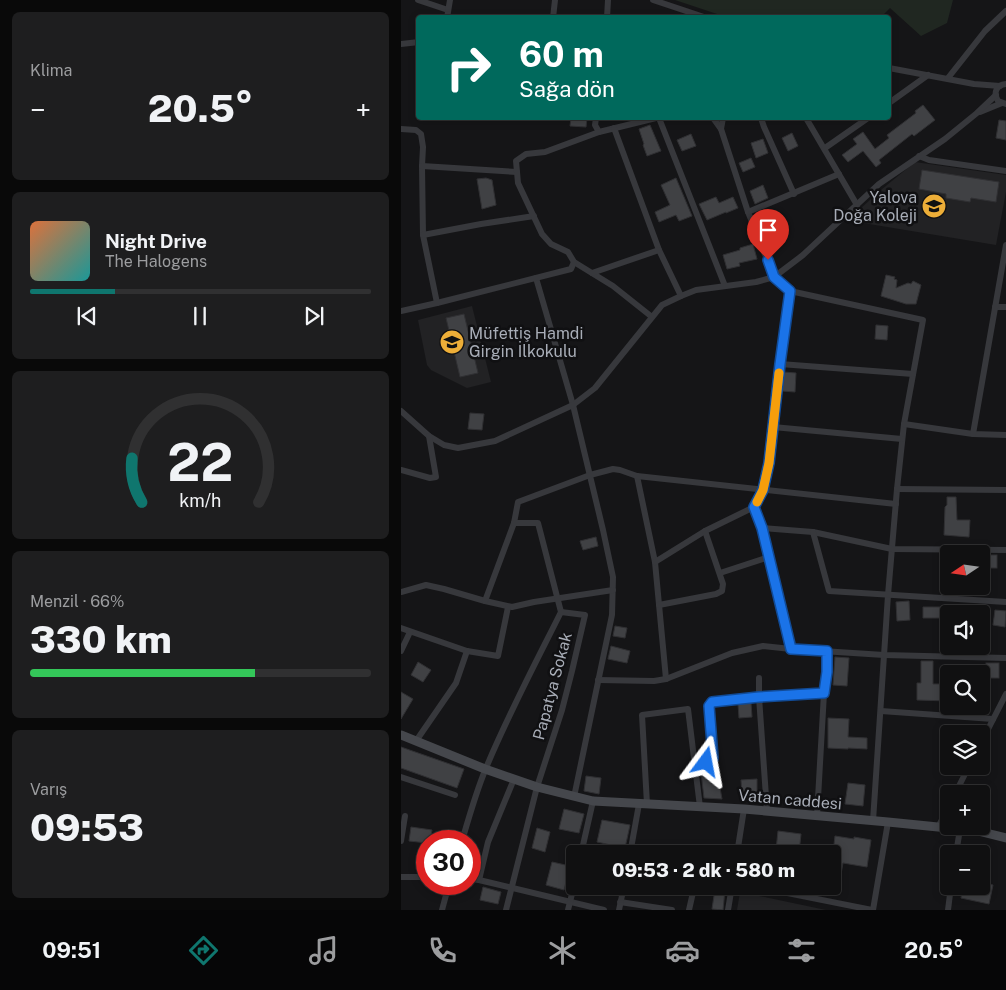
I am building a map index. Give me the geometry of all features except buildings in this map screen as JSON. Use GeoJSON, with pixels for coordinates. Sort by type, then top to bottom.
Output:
{"type":"FeatureCollection","features":[{"type":"Feature","properties":{"kind":"street"},"geometry":{"type":"LineString","coordinates":[[418,0],[448,10]]}},
{"type":"Feature","properties":{"kind":"street"},"geometry":{"type":"LineString","coordinates":[[447,15],[450,0]]}},
{"type":"Feature","properties":{"kind":"street"},"geometry":{"type":"LineString","coordinates":[[553,15],[555,0]]}},
{"type":"Feature","properties":{"kind":"street"},"geometry":{"type":"LineString","coordinates":[[607,15],[609,0]]}},
{"type":"Feature","properties":{"kind":"street"},"geometry":{"type":"LineString","coordinates":[[653,0],[698,15]]}},
{"type":"Feature","properties":{"kind":"street"},"geometry":{"type":"LineString","coordinates":[[948,78],[985,31],[1006,11]]}},
{"type":"Feature","properties":{"kind":"street"},"geometry":{"type":"LineString","coordinates":[[401,44],[416,42]]}},
{"type":"Feature","properties":{"kind":"street"},"geometry":{"type":"LineString","coordinates":[[891,68],[974,84],[1003,85]]}},
{"type":"Feature","properties":{"kind":"street"},"geometry":{"type":"LineString","coordinates":[[891,102],[928,75]]}},
{"type":"Feature","properties":{"kind":"street"},"geometry":{"type":"LineString","coordinates":[[974,84],[996,94],[999,101],[1004,103]]}},
{"type":"Feature","properties":{"kind":"street"},"geometry":{"type":"LineString","coordinates":[[401,411],[429,436],[444,445],[458,448],[495,441],[573,406],[595,388],[662,305],[696,290],[757,282],[774,277],[803,255],[879,184],[945,139],[977,113],[1003,85]]}},
{"type":"Feature","properties":{"kind":"street"},"geometry":{"type":"LineString","coordinates":[[977,113],[1004,103]]}},
{"type":"Feature","properties":{"kind":"street"},"geometry":{"type":"LineString","coordinates":[[596,120],[595,125],[599,132]]}},
{"type":"Feature","properties":{"kind":"street"},"geometry":{"type":"LineString","coordinates":[[649,120],[599,132],[545,152],[526,154],[516,161],[518,183],[543,234],[551,244],[568,252],[573,262],[613,286],[652,317]]}},
{"type":"Feature","properties":{"kind":"street"},"geometry":{"type":"LineString","coordinates":[[659,120],[725,286]]}},
{"type":"Feature","properties":{"kind":"street"},"geometry":{"type":"LineString","coordinates":[[714,120],[721,129],[748,212],[774,277],[790,291],[923,320],[903,424],[888,595],[873,821]]}},
{"type":"Feature","properties":{"kind":"street"},"geometry":{"type":"LineString","coordinates":[[721,129],[723,120]]}},
{"type":"Feature","properties":{"kind":"street"},"geometry":{"type":"LineString","coordinates":[[761,120],[794,194]]}},
{"type":"Feature","properties":{"kind":"street"},"geometry":{"type":"LineString","coordinates":[[807,120],[857,205]]}},
{"type":"Feature","properties":{"kind":"street"},"geometry":{"type":"LineString","coordinates":[[825,148],[865,120]]}},
{"type":"Feature","properties":{"kind":"street"},"geometry":{"type":"LineString","coordinates":[[614,128],[659,250],[681,296]]}},
{"type":"Feature","properties":{"kind":"street"},"geometry":{"type":"LineString","coordinates":[[401,129],[416,130],[421,134],[423,147],[423,235],[437,303]]}},
{"type":"Feature","properties":{"kind":"street"},"geometry":{"type":"LineString","coordinates":[[919,156],[929,160],[1006,171]]}},
{"type":"Feature","properties":{"kind":"street"},"geometry":{"type":"LineString","coordinates":[[422,166],[517,172]]}},
{"type":"Feature","properties":{"kind":"street"},"geometry":{"type":"LineString","coordinates":[[748,212],[839,174]]}},
{"type":"Feature","properties":{"kind":"street"},"geometry":{"type":"LineString","coordinates":[[423,235],[534,216]]}},
{"type":"Feature","properties":{"kind":"street"},"geometry":{"type":"LineString","coordinates":[[973,434],[1006,246]]}},
{"type":"Feature","properties":{"kind":"street"},"geometry":{"type":"LineString","coordinates":[[592,273],[659,250]]}},
{"type":"Feature","properties":{"kind":"street"},"geometry":{"type":"LineString","coordinates":[[401,311],[571,269],[573,262]]}},
{"type":"Feature","properties":{"kind":"street"},"geometry":{"type":"LineString","coordinates":[[536,278],[573,406],[613,577],[612,615],[574,796]]}},
{"type":"Feature","properties":{"kind":"street"},"geometry":{"type":"LineString","coordinates":[[655,562],[705,531],[754,507],[763,490],[769,463],[790,291]]}},
{"type":"Feature","properties":{"kind":"street"},"geometry":{"type":"LineString","coordinates":[[995,307],[1006,307]]}},
{"type":"Feature","properties":{"kind":"street"},"geometry":{"type":"LineString","coordinates":[[780,364],[913,374]]}},
{"type":"Feature","properties":{"kind":"street"},"geometry":{"type":"LineString","coordinates":[[903,424],[973,434],[1006,435]]}},
{"type":"Feature","properties":{"kind":"street"},"geometry":{"type":"LineString","coordinates":[[773,427],[902,439]]}},
{"type":"Feature","properties":{"kind":"street"},"geometry":{"type":"LineString","coordinates":[[401,470],[430,478],[436,477],[429,436]]}},
{"type":"Feature","properties":{"kind":"street"},"geometry":{"type":"LineString","coordinates":[[485,602],[514,523],[518,502],[590,475],[613,469],[637,476],[896,504]]}},
{"type":"Feature","properties":{"kind":"street"},"geometry":{"type":"LineString","coordinates":[[637,476],[655,562],[666,679]]}},
{"type":"Feature","properties":{"kind":"street"},"geometry":{"type":"LineString","coordinates":[[897,489],[1006,490]]}},
{"type":"Feature","properties":{"kind":"street"},"geometry":{"type":"LineString","coordinates":[[754,507],[762,528],[791,649]]}},
{"type":"Feature","properties":{"kind":"street"},"geometry":{"type":"LineString","coordinates":[[464,830],[485,769],[561,612],[538,523],[514,523]]}},
{"type":"Feature","properties":{"kind":"street"},"geometry":{"type":"LineString","coordinates":[[762,528],[813,532],[892,549],[1006,550]]}},
{"type":"Feature","properties":{"kind":"street"},"geometry":{"type":"LineString","coordinates":[[659,606],[716,594],[722,591],[723,584],[705,531]]}},
{"type":"Feature","properties":{"kind":"street"},"geometry":{"type":"LineString","coordinates":[[813,532],[829,591],[1006,602]]}},
{"type":"Feature","properties":{"kind":"street"},"geometry":{"type":"LineString","coordinates":[[719,573],[769,557]]}},
{"type":"Feature","properties":{"kind":"street"},"geometry":{"type":"LineString","coordinates":[[401,592],[426,585],[443,588],[485,602],[508,607],[613,590]]}},
{"type":"Feature","properties":{"kind":"street"},"geometry":{"type":"LineString","coordinates":[[401,628],[467,651],[498,656],[508,607]]}},
{"type":"Feature","properties":{"kind":"street","name":"Papatya Sokak"},"geometry":{"type":"LineString","coordinates":[[537,787],[566,695],[585,614],[561,612]]}},
{"type":"Feature","properties":{"kind":"street"},"geometry":{"type":"LineString","coordinates":[[401,651],[410,632]]}},
{"type":"Feature","properties":{"kind":"street"},"geometry":{"type":"LineString","coordinates":[[598,680],[654,681],[666,679],[732,653],[763,646],[1004,660]]}},
{"type":"Feature","properties":{"kind":"street"},"geometry":{"type":"LineString","coordinates":[[416,741],[456,683],[467,651]]}},
{"type":"Feature","properties":{"kind":"street"},"geometry":{"type":"LineString","coordinates":[[817,816],[827,651]]}},
{"type":"Feature","properties":{"kind":"street"},"geometry":{"type":"LineString","coordinates":[[759,678],[767,811]]}},
{"type":"Feature","properties":{"kind":"street"},"geometry":{"type":"LineString","coordinates":[[694,764],[706,762],[713,758],[709,706],[712,702],[824,693]]}},
{"type":"Feature","properties":{"kind":"street"},"geometry":{"type":"LineString","coordinates":[[990,725],[1006,694]]}},
{"type":"Feature","properties":{"kind":"street"},"geometry":{"type":"LineString","coordinates":[[632,845],[643,804],[642,715],[688,710],[700,807]]}},
{"type":"Feature","properties":{"kind":"street"},"geometry":{"type":"LineString","coordinates":[[881,711],[993,719]]}},
{"type":"Feature","properties":{"kind":"street","name":"Vatan caddesi"},"geometry":{"type":"LineString","coordinates":[[401,735],[485,769],[537,787],[593,801],[744,809],[938,827]]}},
{"type":"Feature","properties":{"kind":"street"},"geometry":{"type":"LineString","coordinates":[[401,778],[455,795]]}},
{"type":"Feature","properties":{"kind":"street"},"geometry":{"type":"LineString","coordinates":[[481,870],[487,842],[514,779]]}},
{"type":"Feature","properties":{"kind":"street"},"geometry":{"type":"LineString","coordinates":[[506,910],[537,787]]}},
{"type":"Feature","properties":{"kind":"street"},"geometry":{"type":"LineString","coordinates":[[583,845],[593,801]]}},
{"type":"Feature","properties":{"kind":"street"},"geometry":{"type":"LineString","coordinates":[[738,845],[744,809]]}},
{"type":"Feature","properties":{"kind":"street"},"geometry":{"type":"LineString","coordinates":[[401,841],[405,816]]}},
{"type":"Feature","properties":{"kind":"street"},"geometry":{"type":"LineString","coordinates":[[797,895],[873,910],[888,822]]}},
{"type":"Feature","properties":{"kind":"street"},"geometry":{"type":"LineString","coordinates":[[938,827],[940,823]]}},
{"type":"Feature","properties":{"kind":"street","name":"Vatan caddesi"},"geometry":{"type":"LineString","coordinates":[[990,834],[1006,838]]}},
{"type":"Feature","properties":{"kind":"street"},"geometry":{"type":"LineString","coordinates":[[401,877],[416,878]]}},
{"type":"Feature","properties":{"kind":"street"},"geometry":{"type":"LineString","coordinates":[[481,880],[604,910]]}},
{"type":"Feature","properties":{"kind":"street"},"geometry":{"type":"LineString","coordinates":[[442,910],[446,895]]}},
{"type":"Feature","properties":{"kind":"street"},"geometry":{"type":"LineString","coordinates":[[568,910],[572,895]]}},
{"type":"Feature","properties":{"kind":"street"},"geometry":{"type":"LineString","coordinates":[[619,910],[622,895]]}},
{"type":"Feature","properties":{"kind":"street"},"geometry":{"type":"LineString","coordinates":[[689,910],[692,895]]}},
{"type":"Feature","properties":{"kind":"street"},"geometry":{"type":"LineString","coordinates":[[728,910],[730,895]]}},
{"type":"Feature","properties":{"kind":"street"},"geometry":{"type":"LineString","coordinates":[[948,910],[950,895]]}},
{"type":"Feature","properties":{"kind":"street"},"geometry":{"type":"LineString","coordinates":[[620,902],[672,910]]}},
{"type":"Feature","properties":{"kind":"shaded area"},"geometry":{"type":"Polygon","coordinates":[[[675,0],[953,0],[947,23],[921,36],[890,8],[883,15],[720,15],[675,0]]]}},
{"type":"Feature","properties":{"kind":"shaded area","name":"Yalova Doğa Koleji"},"geometry":{"type":"Polygon","coordinates":[[[915,162],[1006,175],[1006,192],[996,245],[851,221],[849,219],[915,162]]]}},
{"type":"Feature","properties":{"kind":"shaded area","name":"Müfettiş Hamdi Girgin İlkokulu"},"geometry":{"type":"Polygon","coordinates":[[[472,306],[491,382],[467,388],[431,370],[427,365],[418,320],[472,306]]]}},
{"type":"Feature","properties":{"kind":"shaded area"},"geometry":{"type":"Polygon","coordinates":[[[740,895],[754,895],[826,910],[737,910],[740,895]]]}},
{"type":"Feature","properties":{"kind":"slow traffic"},"geometry":{"type":"LineString","coordinates":[[757,502],[763,490],[769,463],[779,373]]}},
{"type":"Feature","properties":{"kind":"place","name":"Yalova Doğa Koleji"},"geometry":{"type":"Point","coordinates":[934,206]}},
{"type":"Feature","properties":{"kind":"place","name":"Müfettiş Hamdi Girgin İlkokulu"},"geometry":{"type":"Point","coordinates":[452,342]}},
{"type":"Feature","properties":{"kind":"route"},"geometry":{"type":"LineString","coordinates":[[706,762],[713,758],[709,706],[712,702],[824,693],[827,672],[827,651],[791,649],[762,528],[754,507],[763,490],[769,463],[790,291],[774,277],[768,260]]}}]}
